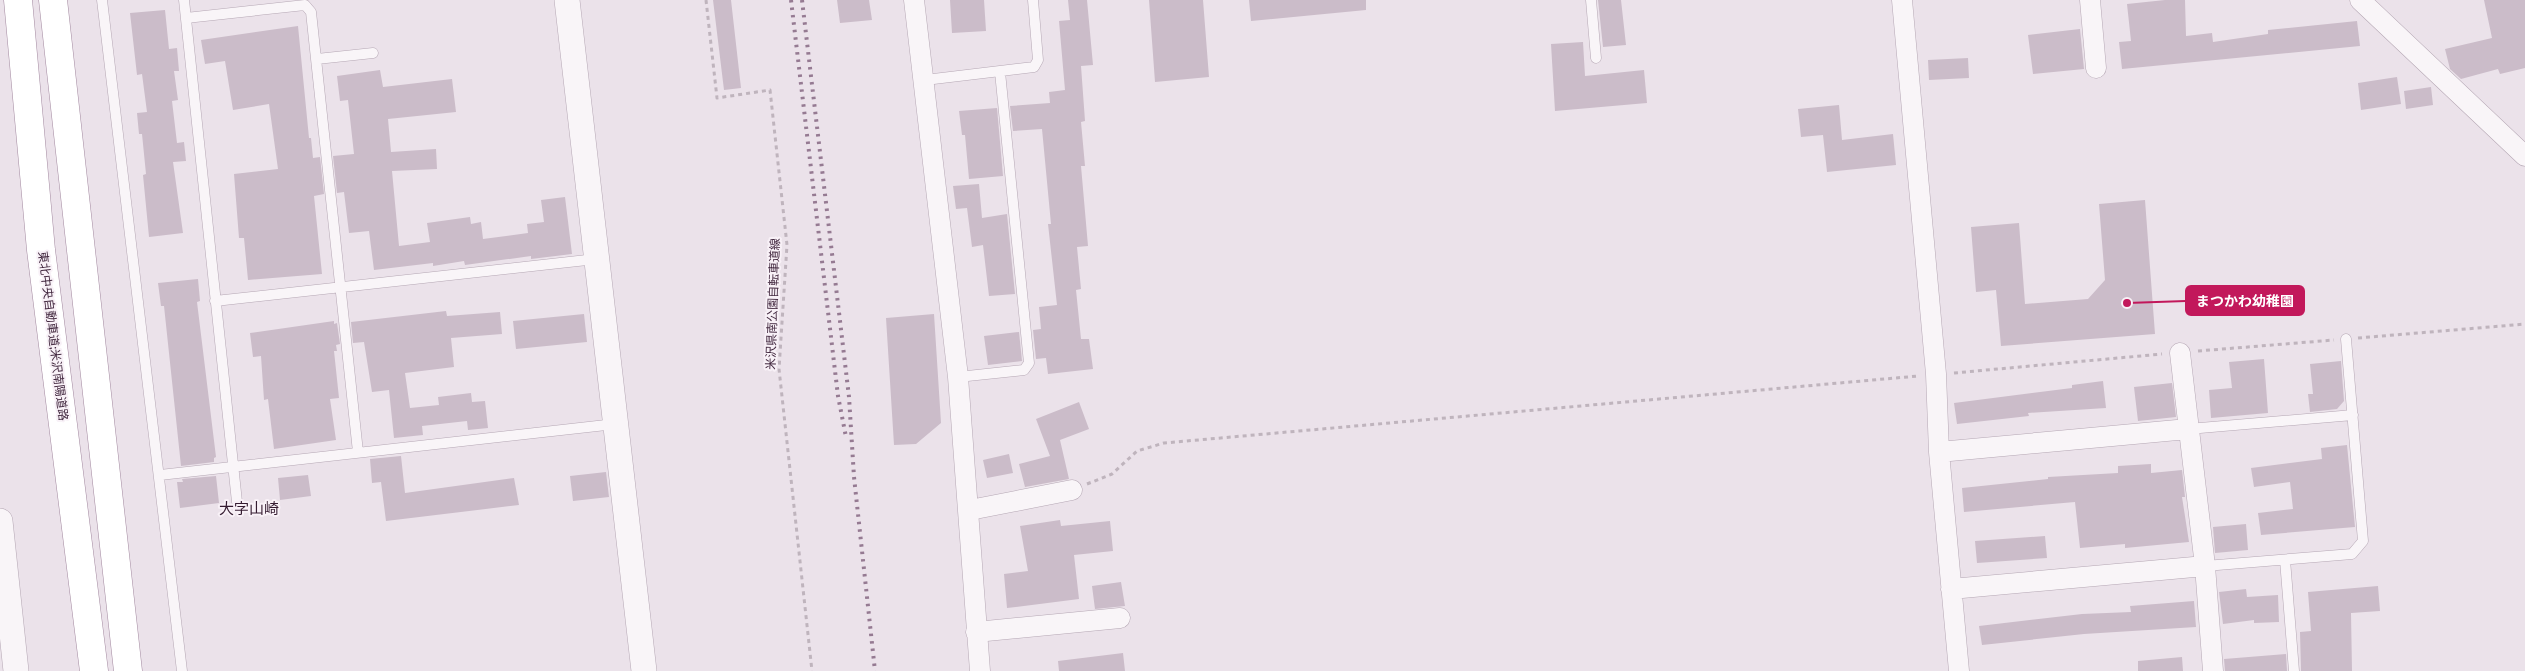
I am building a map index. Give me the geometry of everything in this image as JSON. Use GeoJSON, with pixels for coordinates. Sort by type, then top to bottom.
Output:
{"type":"FeatureCollection","features":[{"type":"Feature","properties":{"kind":"highway","name":"東北中央自動車道;米沢南陽道路"},"geometry":{"type":"LineString","coordinates":[[18,0],[41,250],[94,671]]}},
{"type":"Feature","properties":{"kind":"highway"},"geometry":{"type":"LineString","coordinates":[[53,0],[128,671]]}},
{"type":"Feature","properties":{"kind":"street"},"geometry":{"type":"LineString","coordinates":[[567,0],[644,671]]}},
{"type":"Feature","properties":{"kind":"street"},"geometry":{"type":"LineString","coordinates":[[914,0],[958,377],[970,510],[976,632],[980,671]]}},
{"type":"Feature","properties":{"kind":"street"},"geometry":{"type":"LineString","coordinates":[[1902,0],[1936,374],[1939,452],[1959,671]]}},
{"type":"Feature","properties":{"kind":"street"},"geometry":{"type":"LineString","coordinates":[[2090,0],[2096,68]]}},
{"type":"Feature","properties":{"kind":"street"},"geometry":{"type":"LineString","coordinates":[[2360,0],[2525,156]]}},
{"type":"Feature","properties":{"kind":"street"},"geometry":{"type":"LineString","coordinates":[[2180,353],[2205,566],[2214,671]]}},
{"type":"Feature","properties":{"kind":"street"},"geometry":{"type":"LineString","coordinates":[[1939,452],[2188,429]]}},
{"type":"Feature","properties":{"kind":"street"},"geometry":{"type":"LineString","coordinates":[[970,510],[1072,490]]}},
{"type":"Feature","properties":{"kind":"street"},"geometry":{"type":"LineString","coordinates":[[0,521],[16,671]]}},
{"type":"Feature","properties":{"kind":"street"},"geometry":{"type":"LineString","coordinates":[[1952,589],[2205,566]]}},
{"type":"Feature","properties":{"kind":"street"},"geometry":{"type":"LineString","coordinates":[[976,632],[1120,618]]}},
{"type":"Feature","properties":{"kind":"lane"},"geometry":{"type":"LineString","coordinates":[[102,0],[182,671]]}},
{"type":"Feature","properties":{"kind":"lane"},"geometry":{"type":"LineString","coordinates":[[184,0],[238,502]]}},
{"type":"Feature","properties":{"kind":"lane"},"geometry":{"type":"LineString","coordinates":[[924,80],[1034,67],[1038,60],[1033,0]]}},
{"type":"Feature","properties":{"kind":"lane"},"geometry":{"type":"LineString","coordinates":[[1591,0],[1596,58]]}},
{"type":"Feature","properties":{"kind":"lane"},"geometry":{"type":"LineString","coordinates":[[186,18],[305,5],[311,12],[358,452]]}},
{"type":"Feature","properties":{"kind":"lane"},"geometry":{"type":"LineString","coordinates":[[317,59],[372,53]]}},
{"type":"Feature","properties":{"kind":"lane"},"geometry":{"type":"LineString","coordinates":[[958,377],[1024,370],[1029,363],[1000,72]]}},
{"type":"Feature","properties":{"kind":"lane"},"geometry":{"type":"LineString","coordinates":[[215,301],[596,259]]}},
{"type":"Feature","properties":{"kind":"lane"},"geometry":{"type":"LineString","coordinates":[[2205,566],[2352,554],[2363,542],[2346,339]]}},
{"type":"Feature","properties":{"kind":"lane"},"geometry":{"type":"LineString","coordinates":[[2188,429],[2353,415]]}},
{"type":"Feature","properties":{"kind":"lane"},"geometry":{"type":"LineString","coordinates":[[160,475],[616,424]]}},
{"type":"Feature","properties":{"kind":"lane"},"geometry":{"type":"LineString","coordinates":[[2285,560],[2294,671]]}},
{"type":"Feature","properties":{"kind":"path","name":"米沢県南公園自転車道線"},"geometry":{"type":"LineString","coordinates":[[706,0],[717,98],[770,90],[787,245],[779,369],[812,671]]}},
{"type":"Feature","properties":{"kind":"path"},"geometry":{"type":"LineString","coordinates":[[1072,490],[1112,474],[1137,450],[1164,443],[2525,324]]}},
{"type":"Feature","properties":{"kind":"building"},"geometry":{"type":"Polygon","coordinates":[[[713,0],[731,0],[741,88],[724,90],[713,0]]]}},
{"type":"Feature","properties":{"kind":"building"},"geometry":{"type":"Polygon","coordinates":[[[837,0],[869,0],[872,20],[840,23],[837,0]]]}},
{"type":"Feature","properties":{"kind":"building"},"geometry":{"type":"Polygon","coordinates":[[[950,0],[984,0],[986,31],[952,33],[950,0]]]}},
{"type":"Feature","properties":{"kind":"building"},"geometry":{"type":"Polygon","coordinates":[[[1068,0],[1087,0],[1093,65],[1081,66],[1085,121],[1081,122],[1085,166],[1081,166],[1088,246],[1077,247],[1081,289],[1076,290],[1081,339],[1089,339],[1093,369],[1048,374],[1046,358],[1036,359],[1033,330],[1041,329],[1039,307],[1057,305],[1048,224],[1051,224],[1042,129],[1013,131],[1010,106],[1050,103],[1049,92],[1065,90],[1059,21],[1070,20],[1068,0]]]}},
{"type":"Feature","properties":{"kind":"building"},"geometry":{"type":"Polygon","coordinates":[[[1149,0],[1203,0],[1209,77],[1155,82],[1149,0]]]}},
{"type":"Feature","properties":{"kind":"building"},"geometry":{"type":"Polygon","coordinates":[[[1249,0],[1366,0],[1366,10],[1251,21],[1249,0]]]}},
{"type":"Feature","properties":{"kind":"building"},"geometry":{"type":"Polygon","coordinates":[[[1598,0],[1621,0],[1626,45],[1603,47],[1598,0]]]}},
{"type":"Feature","properties":{"kind":"building"},"geometry":{"type":"Polygon","coordinates":[[[2185,0],[2186,36],[2212,33],[2213,42],[2268,34],[2268,30],[2357,21],[2360,46],[2122,69],[2119,42],[2131,41],[2127,4],[2185,0]]]}},
{"type":"Feature","properties":{"kind":"building"},"geometry":{"type":"Polygon","coordinates":[[[2484,0],[2525,0],[2525,68],[2500,74],[2498,69],[2461,79],[2450,69],[2445,49],[2492,38],[2484,0]]]}},
{"type":"Feature","properties":{"kind":"building"},"geometry":{"type":"Polygon","coordinates":[[[165,10],[169,49],[177,48],[179,71],[174,71],[178,100],[172,101],[177,143],[184,142],[186,161],[173,162],[183,233],[149,237],[143,175],[146,174],[142,134],[139,134],[137,113],[147,112],[142,74],[137,75],[130,13],[165,10]]]}},
{"type":"Feature","properties":{"kind":"building"},"geometry":{"type":"Polygon","coordinates":[[[298,26],[309,138],[311,138],[313,158],[320,157],[324,194],[314,196],[322,274],[248,280],[244,238],[239,238],[234,174],[278,169],[269,104],[233,110],[225,61],[205,64],[201,40],[298,26]]]}},
{"type":"Feature","properties":{"kind":"building"},"geometry":{"type":"Polygon","coordinates":[[[2080,29],[2084,69],[2033,74],[2028,35],[2080,29]]]}},
{"type":"Feature","properties":{"kind":"building"},"geometry":{"type":"Polygon","coordinates":[[[1583,42],[1585,76],[1644,70],[1647,103],[1555,111],[1551,44],[1583,42]]]}},
{"type":"Feature","properties":{"kind":"building"},"geometry":{"type":"Polygon","coordinates":[[[1968,58],[1969,78],[1929,80],[1928,60],[1968,58]]]}},
{"type":"Feature","properties":{"kind":"building"},"geometry":{"type":"Polygon","coordinates":[[[380,70],[383,87],[452,79],[456,112],[388,119],[391,152],[436,149],[437,169],[392,171],[399,246],[430,242],[427,223],[470,217],[471,224],[481,222],[483,239],[528,233],[527,224],[544,222],[541,200],[565,197],[572,254],[531,259],[531,256],[465,265],[464,261],[433,266],[433,263],[374,270],[369,231],[349,233],[344,192],[337,193],[333,156],[354,154],[348,100],[340,101],[337,76],[380,70]]]}},
{"type":"Feature","properties":{"kind":"building"},"geometry":{"type":"Polygon","coordinates":[[[2397,77],[2401,104],[2361,110],[2358,83],[2397,77]]]}},
{"type":"Feature","properties":{"kind":"building"},"geometry":{"type":"Polygon","coordinates":[[[2431,87],[2433,105],[2406,109],[2404,91],[2431,87]]]}},
{"type":"Feature","properties":{"kind":"building"},"geometry":{"type":"Polygon","coordinates":[[[1839,105],[1842,140],[1893,134],[1896,165],[1827,172],[1823,135],[1801,137],[1798,109],[1839,105]]]}},
{"type":"Feature","properties":{"kind":"building"},"geometry":{"type":"Polygon","coordinates":[[[997,108],[1003,176],[969,179],[965,135],[962,135],[959,111],[997,108]]]}},
{"type":"Feature","properties":{"kind":"building"},"geometry":{"type":"Polygon","coordinates":[[[979,184],[982,218],[1007,214],[1015,294],[989,296],[983,245],[972,247],[967,208],[956,209],[953,186],[979,184]]]}},
{"type":"Feature","properties":{"kind":"building"},"geometry":{"type":"Polygon","coordinates":[[[2145,200],[2155,334],[2001,346],[1996,290],[1976,292],[1971,227],[2019,223],[2025,304],[2088,299],[2105,280],[2099,204],[2145,200]]]}},
{"type":"Feature","properties":{"kind":"building"},"geometry":{"type":"Polygon","coordinates":[[[198,279],[200,301],[197,302],[216,457],[214,462],[181,466],[164,306],[161,306],[158,283],[198,279]]]}},
{"type":"Feature","properties":{"kind":"building"},"geometry":{"type":"Polygon","coordinates":[[[446,311],[447,316],[500,312],[502,334],[451,338],[454,367],[405,373],[410,408],[439,405],[438,397],[471,393],[472,402],[485,401],[488,428],[468,430],[467,421],[422,426],[423,435],[394,438],[389,390],[372,392],[364,342],[353,343],[351,322],[446,311]]]}},
{"type":"Feature","properties":{"kind":"building"},"geometry":{"type":"Polygon","coordinates":[[[584,314],[587,342],[516,349],[513,321],[584,314]]]}},
{"type":"Feature","properties":{"kind":"building"},"geometry":{"type":"Polygon","coordinates":[[[934,314],[941,423],[916,444],[894,445],[886,318],[934,314]]]}},
{"type":"Feature","properties":{"kind":"building"},"geometry":{"type":"Polygon","coordinates":[[[334,321],[334,324],[337,323],[340,344],[336,345],[337,351],[334,351],[339,398],[330,399],[336,440],[274,449],[268,399],[264,400],[261,356],[253,357],[250,333],[334,321]]]}},
{"type":"Feature","properties":{"kind":"building"},"geometry":{"type":"Polygon","coordinates":[[[1019,332],[1022,361],[988,365],[984,336],[1019,332]]]}},
{"type":"Feature","properties":{"kind":"building"},"geometry":{"type":"Polygon","coordinates":[[[2264,359],[2268,413],[2211,418],[2209,390],[2232,388],[2229,362],[2264,359]]]}},
{"type":"Feature","properties":{"kind":"building"},"geometry":{"type":"Polygon","coordinates":[[[2341,361],[2344,401],[2337,409],[2310,412],[2308,394],[2313,394],[2310,364],[2341,361]]]}},
{"type":"Feature","properties":{"kind":"building"},"geometry":{"type":"Polygon","coordinates":[[[2103,381],[2106,408],[2028,413],[2029,416],[1957,424],[1954,403],[2072,388],[2072,385],[2103,381]]]}},
{"type":"Feature","properties":{"kind":"building"},"geometry":{"type":"Polygon","coordinates":[[[2172,383],[2176,417],[2138,421],[2134,387],[2172,383]]]}},
{"type":"Feature","properties":{"kind":"building"},"geometry":{"type":"Polygon","coordinates":[[[1079,402],[1089,429],[1060,440],[1069,479],[1025,487],[1019,464],[1050,456],[1036,419],[1079,402]]]}},
{"type":"Feature","properties":{"kind":"building"},"geometry":{"type":"Polygon","coordinates":[[[2347,445],[2355,527],[2261,535],[2258,513],[2293,509],[2290,482],[2254,487],[2251,468],[2322,459],[2321,448],[2347,445]]]}},
{"type":"Feature","properties":{"kind":"building"},"geometry":{"type":"Polygon","coordinates":[[[1009,454],[1013,473],[987,478],[983,460],[1009,454]]]}},
{"type":"Feature","properties":{"kind":"building"},"geometry":{"type":"Polygon","coordinates":[[[401,456],[405,493],[514,478],[519,505],[386,521],[381,482],[372,483],[370,459],[401,456]]]}},
{"type":"Feature","properties":{"kind":"building"},"geometry":{"type":"Polygon","coordinates":[[[2151,464],[2151,473],[2182,470],[2185,497],[2182,497],[2189,542],[2125,548],[2125,544],[2080,548],[2075,502],[1964,512],[1962,488],[2048,479],[2048,477],[2118,473],[2118,466],[2151,464]]]}},
{"type":"Feature","properties":{"kind":"building"},"geometry":{"type":"Polygon","coordinates":[[[606,472],[609,497],[573,501],[570,476],[606,472]]]}},
{"type":"Feature","properties":{"kind":"building"},"geometry":{"type":"Polygon","coordinates":[[[308,475],[311,496],[280,500],[278,478],[308,475]]]}},
{"type":"Feature","properties":{"kind":"building"},"geometry":{"type":"Polygon","coordinates":[[[216,476],[219,503],[180,508],[177,482],[183,482],[182,479],[216,476]]]}},
{"type":"Feature","properties":{"kind":"building"},"geometry":{"type":"Polygon","coordinates":[[[1060,520],[1061,526],[1110,521],[1113,551],[1074,555],[1079,599],[1007,608],[1004,574],[1028,571],[1020,526],[1060,520]]]}},
{"type":"Feature","properties":{"kind":"building"},"geometry":{"type":"Polygon","coordinates":[[[2246,524],[2248,550],[2215,553],[2213,527],[2246,524]]]}},
{"type":"Feature","properties":{"kind":"building"},"geometry":{"type":"Polygon","coordinates":[[[2045,536],[2047,558],[1977,563],[1975,541],[2045,536]]]}},
{"type":"Feature","properties":{"kind":"building"},"geometry":{"type":"Polygon","coordinates":[[[1121,582],[1125,606],[1095,609],[1092,586],[1121,582]]]}},
{"type":"Feature","properties":{"kind":"building"},"geometry":{"type":"Polygon","coordinates":[[[2378,586],[2380,611],[2351,613],[2352,671],[2301,671],[2300,632],[2311,631],[2308,592],[2378,586]]]}},
{"type":"Feature","properties":{"kind":"building"},"geometry":{"type":"Polygon","coordinates":[[[2246,589],[2247,597],[2278,595],[2279,622],[2254,623],[2254,620],[2223,624],[2219,592],[2246,589]]]}},
{"type":"Feature","properties":{"kind":"building"},"geometry":{"type":"Polygon","coordinates":[[[2194,601],[2196,627],[2084,634],[1982,645],[1979,626],[2082,614],[2131,612],[2130,606],[2194,601]]]}},
{"type":"Feature","properties":{"kind":"building"},"geometry":{"type":"Polygon","coordinates":[[[1123,653],[1125,671],[1059,671],[1058,661],[1123,653]]]}},
{"type":"Feature","properties":{"kind":"building"},"geometry":{"type":"Polygon","coordinates":[[[2286,654],[2287,671],[2225,671],[2224,659],[2286,654]]]}},
{"type":"Feature","properties":{"kind":"building"},"geometry":{"type":"Polygon","coordinates":[[[2182,657],[2183,671],[2138,671],[2138,661],[2182,657]]]}},
{"type":"Feature","properties":{"kind":"railway"},"geometry":{"type":"LineString","coordinates":[[791,0],[838,396],[846,437]]}},
{"type":"Feature","properties":{"kind":"railway"},"geometry":{"type":"LineString","coordinates":[[802,0],[849,397],[854,477],[875,671]]}},
{"type":"Feature","properties":{"kind":"place","name":"まつかわ幼稚園"},"geometry":{"type":"Point","coordinates":[2127,303]}},
{"type":"Feature","properties":{"kind":"district","name":"大字山崎"},"geometry":{"type":"Point","coordinates":[249,510]}}]}
